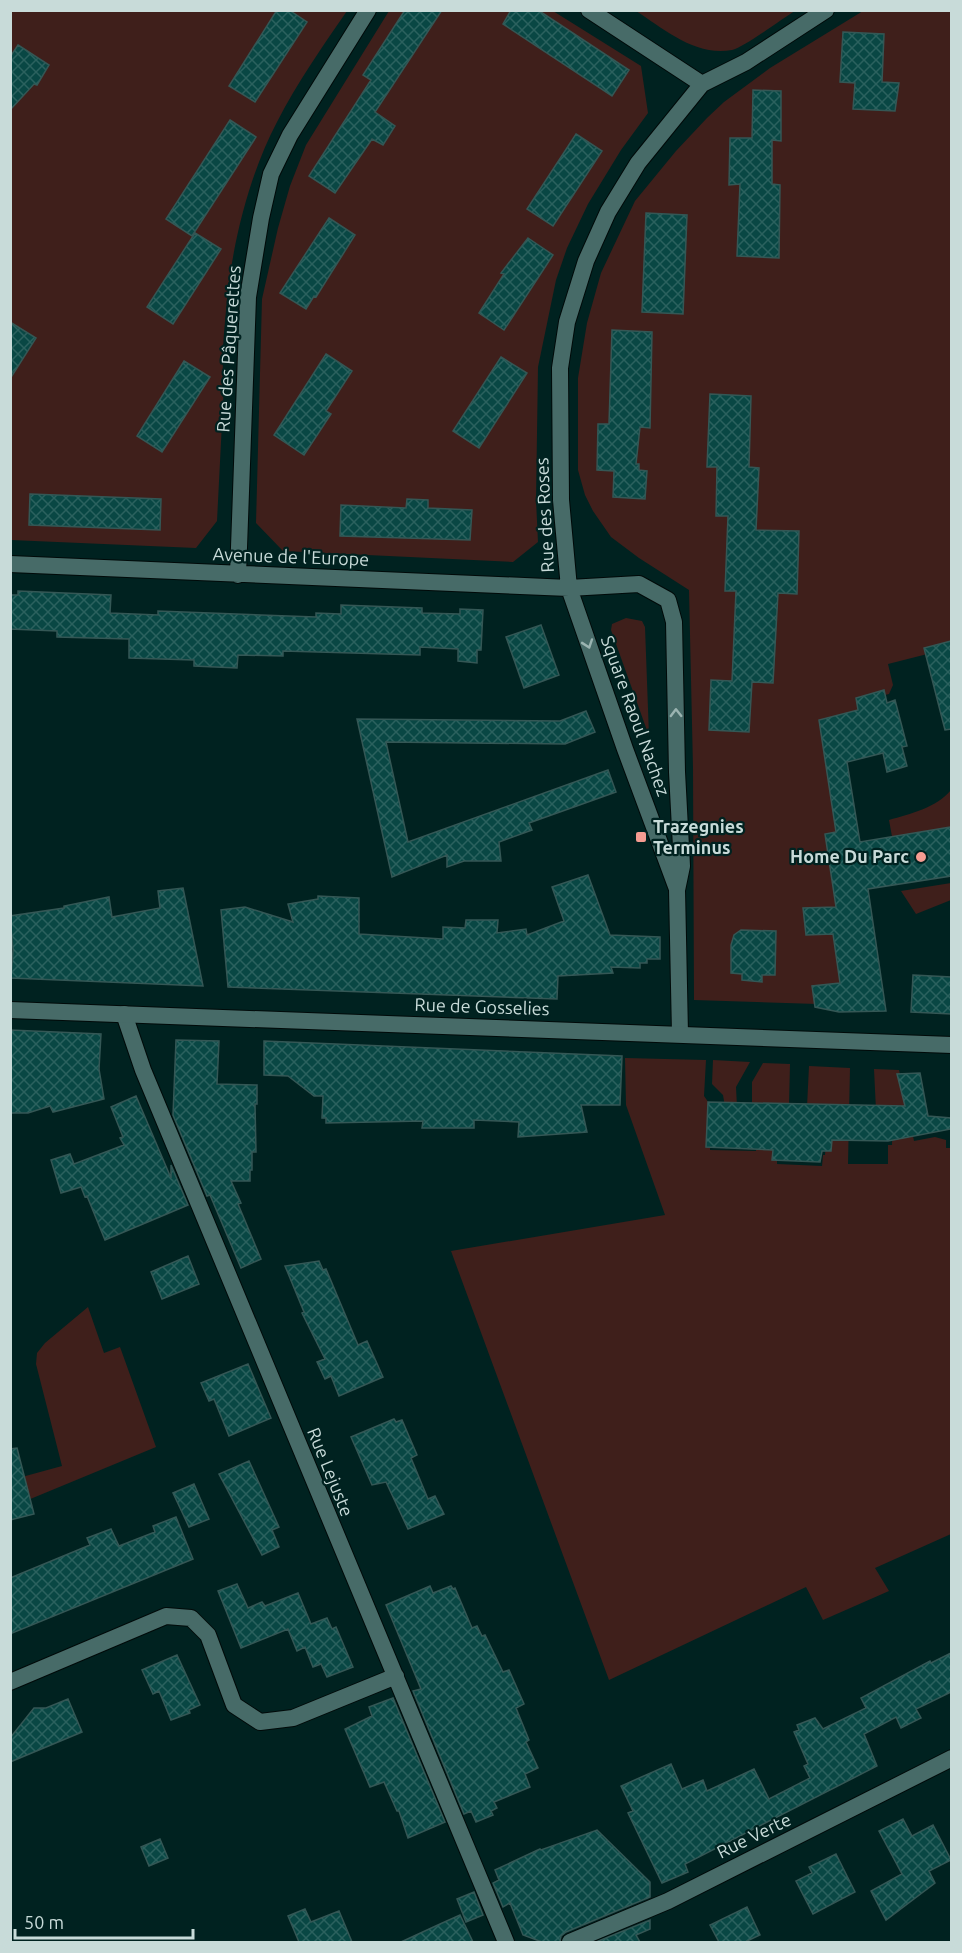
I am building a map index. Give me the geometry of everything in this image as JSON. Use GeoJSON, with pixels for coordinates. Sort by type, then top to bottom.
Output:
{"type":"FeatureCollection","features":[{"type":"Feature","properties":{"kind":"street","name":"Rue des Pâquerettes"},"geometry":{"type":"LineString","coordinates":[[238,575],[248,297],[261,218],[272,174],[290,135],[368,10]]}},
{"type":"Feature","properties":{"kind":"street"},"geometry":{"type":"LineString","coordinates":[[589,10],[702,84]]}},
{"type":"Feature","properties":{"kind":"street","name":"Rue des Roses"},"geometry":{"type":"LineString","coordinates":[[680,1034],[677,890],[682,866],[677,772],[674,622],[668,600],[639,584],[569,588],[561,500],[560,368],[567,322],[586,261],[608,212],[638,163],[702,84],[746,62],[826,10]]}},
{"type":"Feature","properties":{"kind":"street","name":"Avenue de l'Europe"},"geometry":{"type":"LineString","coordinates":[[10,564],[569,588]]}},
{"type":"Feature","properties":{"kind":"street","name":"Square Raoul Nachez"},"geometry":{"type":"LineString","coordinates":[[569,588],[677,890]]}},
{"type":"Feature","properties":{"kind":"street","name":"Rue de Gosselies"},"geometry":{"type":"LineString","coordinates":[[10,1010],[951,1045]]}},
{"type":"Feature","properties":{"kind":"street","name":"Rue Lejuste"},"geometry":{"type":"LineString","coordinates":[[124,1014],[143,1070],[506,1942]]}},
{"type":"Feature","properties":{"kind":"street"},"geometry":{"type":"LineString","coordinates":[[10,1682],[166,1616],[191,1618],[208,1635],[234,1705],[260,1722],[293,1719],[396,1676]]}},
{"type":"Feature","properties":{"kind":"street","name":"Rue Verte"},"geometry":{"type":"LineString","coordinates":[[570,1942],[668,1901],[951,1758]]}},
{"type":"Feature","properties":{"kind":"shaded area"},"geometry":{"type":"Polygon","coordinates":[[[11,11],[347,11],[301,79],[277,122],[258,166],[242,214],[228,287],[224,328],[224,383],[217,521],[196,548],[11,540],[11,11]]]}},
{"type":"Feature","properties":{"kind":"shaded area"},"geometry":{"type":"Polygon","coordinates":[[[389,11],[553,11],[641,66],[648,113],[621,150],[588,204],[567,248],[556,280],[538,367],[536,500],[538,542],[513,562],[283,551],[256,523],[262,299],[278,228],[290,186],[306,145],[389,11]]]}},
{"type":"Feature","properties":{"kind":"shaded area"},"geometry":{"type":"Polygon","coordinates":[[[636,11],[795,11],[737,48],[719,51],[681,40],[636,11]]]}},
{"type":"Feature","properties":{"kind":"shaded area"},"geometry":{"type":"Polygon","coordinates":[[[863,11],[951,11],[951,648],[888,664],[893,685],[889,694],[860,701],[871,743],[846,750],[837,906],[849,1005],[694,1000],[693,768],[689,590],[611,537],[585,495],[578,470],[578,378],[587,323],[601,273],[635,201],[676,151],[724,102],[770,68],[863,11]]]}},
{"type":"Feature","properties":{"kind":"shaded area"},"geometry":{"type":"Polygon","coordinates":[[[626,618],[642,621],[645,627],[649,736],[611,630],[612,624],[626,618]]]}},
{"type":"Feature","properties":{"kind":"shaded area"},"geometry":{"type":"Polygon","coordinates":[[[951,790],[951,833],[893,842],[889,820],[930,806],[951,790]]]}},
{"type":"Feature","properties":{"kind":"shaded area"},"geometry":{"type":"Polygon","coordinates":[[[951,883],[951,900],[916,914],[901,891],[951,883]]]}},
{"type":"Feature","properties":{"kind":"shaded area"},"geometry":{"type":"Polygon","coordinates":[[[625,1058],[706,1060],[704,1096],[711,1106],[710,1150],[756,1151],[757,1108],[752,1107],[752,1082],[763,1063],[790,1064],[789,1106],[777,1153],[777,1164],[822,1166],[823,1155],[825,1155],[828,1109],[807,1107],[809,1066],[850,1068],[848,1164],[888,1164],[888,1145],[892,1145],[893,1111],[876,1110],[874,1069],[899,1070],[914,1141],[935,1137],[946,1140],[946,1148],[951,1148],[951,1534],[875,1568],[889,1591],[823,1620],[806,1587],[609,1680],[451,1251],[665,1215],[626,1105],[625,1058]]]}},
{"type":"Feature","properties":{"kind":"shaded area"},"geometry":{"type":"Polygon","coordinates":[[[713,1060],[750,1062],[736,1087],[737,1107],[725,1107],[723,1095],[712,1084],[713,1060]]]}},
{"type":"Feature","properties":{"kind":"shaded area"},"geometry":{"type":"Polygon","coordinates":[[[88,1307],[104,1353],[120,1347],[156,1447],[11,1507],[11,1480],[62,1466],[36,1364],[37,1353],[45,1343],[88,1307]]]}},
{"type":"Feature","properties":{"kind":"building"},"geometry":{"type":"Polygon","coordinates":[[[277,10],[289,10],[307,22],[255,102],[229,86],[277,10]]]}},
{"type":"Feature","properties":{"kind":"building"},"geometry":{"type":"Polygon","coordinates":[[[405,10],[442,10],[375,112],[395,126],[383,145],[372,139],[335,193],[309,176],[371,80],[363,75],[405,10]]]}},
{"type":"Feature","properties":{"kind":"building"},"geometry":{"type":"Polygon","coordinates":[[[511,10],[538,10],[629,70],[612,96],[503,24],[511,10]]]}},
{"type":"Feature","properties":{"kind":"building"},"geometry":{"type":"Polygon","coordinates":[[[843,32],[884,34],[882,82],[899,83],[895,111],[853,109],[855,83],[840,82],[843,32]]]}},
{"type":"Feature","properties":{"kind":"building"},"geometry":{"type":"Polygon","coordinates":[[[18,45],[49,65],[37,85],[34,84],[10,110],[10,57],[18,45]]]}},
{"type":"Feature","properties":{"kind":"building"},"geometry":{"type":"Polygon","coordinates":[[[753,90],[781,91],[781,141],[772,140],[772,184],[780,185],[779,258],[737,256],[740,184],[729,185],[730,138],[752,138],[753,90]]]}},
{"type":"Feature","properties":{"kind":"building"},"geometry":{"type":"Polygon","coordinates":[[[230,120],[256,137],[192,236],[166,219],[230,120]]]}},
{"type":"Feature","properties":{"kind":"building"},"geometry":{"type":"Polygon","coordinates":[[[576,134],[602,151],[553,226],[527,209],[576,134]]]}},
{"type":"Feature","properties":{"kind":"building"},"geometry":{"type":"Polygon","coordinates":[[[646,213],[687,215],[683,314],[642,312],[646,213]]]}},
{"type":"Feature","properties":{"kind":"building"},"geometry":{"type":"Polygon","coordinates":[[[329,218],[355,235],[306,309],[280,293],[329,218]]]}},
{"type":"Feature","properties":{"kind":"building"},"geometry":{"type":"Polygon","coordinates":[[[195,233],[221,249],[173,324],[147,307],[195,233]]]}},
{"type":"Feature","properties":{"kind":"building"},"geometry":{"type":"Polygon","coordinates":[[[528,238],[553,255],[504,330],[479,313],[504,274],[501,273],[528,238]]]}},
{"type":"Feature","properties":{"kind":"building"},"geometry":{"type":"Polygon","coordinates":[[[10,322],[36,338],[10,379],[10,322]]]}},
{"type":"Feature","properties":{"kind":"building"},"geometry":{"type":"Polygon","coordinates":[[[612,330],[652,332],[650,428],[640,427],[636,464],[639,464],[639,470],[647,471],[645,499],[613,497],[614,471],[597,470],[598,424],[609,424],[612,330]]]}},
{"type":"Feature","properties":{"kind":"building"},"geometry":{"type":"Polygon","coordinates":[[[326,354],[352,371],[326,411],[331,414],[304,455],[274,435],[326,354]]]}},
{"type":"Feature","properties":{"kind":"building"},"geometry":{"type":"Polygon","coordinates":[[[501,357],[527,373],[479,448],[453,431],[501,357]]]}},
{"type":"Feature","properties":{"kind":"building"},"geometry":{"type":"Polygon","coordinates":[[[184,361],[210,377],[162,452],[137,436],[184,361]]]}},
{"type":"Feature","properties":{"kind":"building"},"geometry":{"type":"Polygon","coordinates":[[[710,394],[751,396],[749,467],[759,468],[756,530],[799,531],[797,594],[778,593],[773,683],[752,682],[749,732],[709,730],[711,680],[732,681],[736,591],[725,591],[728,516],[716,516],[717,467],[707,467],[710,394]]]}},
{"type":"Feature","properties":{"kind":"building"},"geometry":{"type":"Polygon","coordinates":[[[30,494],[161,499],[160,530],[29,525],[30,494]]]}},
{"type":"Feature","properties":{"kind":"building"},"geometry":{"type":"Polygon","coordinates":[[[407,499],[428,500],[428,508],[472,510],[470,540],[340,536],[341,505],[406,508],[407,499]]]}},
{"type":"Feature","properties":{"kind":"building"},"geometry":{"type":"Polygon","coordinates":[[[18,591],[111,595],[110,613],[158,615],[158,611],[316,617],[316,613],[341,614],[341,605],[422,608],[422,613],[460,614],[460,609],[483,610],[481,650],[477,650],[477,663],[458,661],[458,649],[420,647],[420,655],[283,651],[283,656],[238,655],[237,668],[194,666],[194,660],[129,658],[129,639],[57,637],[57,631],[10,629],[10,595],[18,595],[18,591]]]}},
{"type":"Feature","properties":{"kind":"building"},"geometry":{"type":"Polygon","coordinates":[[[541,625],[559,675],[524,688],[506,637],[541,625]]]}},
{"type":"Feature","properties":{"kind":"building"},"geometry":{"type":"Polygon","coordinates":[[[951,641],[951,729],[945,730],[924,648],[951,641]]]}},
{"type":"Feature","properties":{"kind":"building"},"geometry":{"type":"Polygon","coordinates":[[[884,690],[887,703],[895,700],[907,746],[902,747],[907,766],[887,772],[883,753],[847,762],[860,842],[951,827],[951,876],[868,889],[886,1011],[839,1012],[815,1007],[812,986],[840,983],[833,934],[806,935],[803,908],[836,907],[825,834],[836,832],[819,720],[858,710],[856,698],[884,690]]]}},
{"type":"Feature","properties":{"kind":"building"},"geometry":{"type":"Polygon","coordinates":[[[586,711],[595,732],[565,744],[386,742],[408,842],[608,770],[616,792],[529,823],[532,830],[499,842],[501,861],[464,861],[447,867],[447,855],[392,877],[357,719],[560,721],[586,711]]]}},
{"type":"Feature","properties":{"kind":"building"},"geometry":{"type":"Polygon","coordinates":[[[588,875],[610,935],[660,937],[660,959],[647,959],[647,963],[640,963],[640,968],[611,967],[613,973],[558,976],[557,999],[228,987],[221,910],[245,907],[293,922],[288,904],[318,899],[318,896],[359,898],[359,934],[443,939],[443,927],[465,928],[466,920],[498,920],[497,933],[526,929],[527,935],[564,921],[552,887],[588,875]]]}},
{"type":"Feature","properties":{"kind":"building"},"geometry":{"type":"Polygon","coordinates":[[[183,888],[203,986],[11,978],[13,950],[10,916],[64,908],[64,906],[109,897],[112,917],[160,908],[158,891],[183,888]]]}},
{"type":"Feature","properties":{"kind":"building"},"geometry":{"type":"Polygon","coordinates":[[[741,930],[776,931],[775,975],[762,975],[762,982],[742,980],[742,974],[731,973],[731,945],[734,935],[741,930]]]}},
{"type":"Feature","properties":{"kind":"building"},"geometry":{"type":"Polygon","coordinates":[[[913,975],[951,977],[951,1014],[911,1012],[913,975]]]}},
{"type":"Feature","properties":{"kind":"building"},"geometry":{"type":"Polygon","coordinates":[[[10,1030],[101,1034],[99,1069],[104,1099],[53,1112],[50,1106],[28,1113],[10,1113],[10,1030]]]}},
{"type":"Feature","properties":{"kind":"building"},"geometry":{"type":"Polygon","coordinates":[[[176,1040],[219,1041],[217,1084],[257,1085],[256,1152],[252,1152],[250,1181],[231,1181],[261,1259],[241,1268],[210,1195],[207,1196],[173,1115],[176,1040]]]}},
{"type":"Feature","properties":{"kind":"building"},"geometry":{"type":"Polygon","coordinates":[[[264,1041],[622,1056],[620,1105],[581,1105],[587,1132],[518,1137],[519,1122],[474,1120],[474,1128],[422,1128],[423,1121],[326,1123],[326,1118],[322,1118],[323,1096],[314,1096],[288,1076],[264,1075],[264,1041]]]}},
{"type":"Feature","properties":{"kind":"building"},"geometry":{"type":"Polygon","coordinates":[[[920,1073],[928,1116],[951,1118],[951,1129],[888,1141],[832,1140],[831,1151],[822,1151],[820,1162],[772,1160],[773,1150],[706,1147],[708,1102],[905,1106],[897,1074],[920,1073]]]}},
{"type":"Feature","properties":{"kind":"building"},"geometry":{"type":"Polygon","coordinates":[[[136,1096],[171,1178],[171,1165],[188,1205],[105,1240],[81,1187],[61,1193],[51,1160],[70,1154],[74,1164],[124,1145],[111,1107],[136,1096]]]}},
{"type":"Feature","properties":{"kind":"building"},"geometry":{"type":"Polygon","coordinates":[[[188,1256],[199,1284],[162,1299],[151,1272],[188,1256]]]}},
{"type":"Feature","properties":{"kind":"building"},"geometry":{"type":"Polygon","coordinates":[[[319,1261],[323,1270],[326,1269],[358,1345],[367,1341],[383,1377],[339,1396],[331,1376],[325,1379],[317,1362],[325,1359],[302,1313],[304,1312],[285,1266],[319,1261]]]}},
{"type":"Feature","properties":{"kind":"building"},"geometry":{"type":"Polygon","coordinates":[[[248,1364],[271,1418],[229,1436],[214,1399],[209,1401],[201,1383],[248,1364]]]}},
{"type":"Feature","properties":{"kind":"building"},"geometry":{"type":"Polygon","coordinates":[[[394,1419],[396,1422],[402,1420],[417,1455],[411,1458],[428,1499],[435,1496],[444,1514],[408,1529],[386,1482],[372,1485],[351,1437],[394,1419]]]}},
{"type":"Feature","properties":{"kind":"building"},"geometry":{"type":"Polygon","coordinates":[[[17,1448],[34,1514],[10,1520],[10,1449],[17,1448]]]}},
{"type":"Feature","properties":{"kind":"building"},"geometry":{"type":"Polygon","coordinates":[[[249,1461],[279,1527],[272,1530],[279,1547],[262,1555],[219,1474],[249,1461]]]}},
{"type":"Feature","properties":{"kind":"building"},"geometry":{"type":"Polygon","coordinates":[[[194,1484],[209,1519],[189,1527],[173,1493],[194,1484]]]}},
{"type":"Feature","properties":{"kind":"building"},"geometry":{"type":"Polygon","coordinates":[[[176,1517],[193,1559],[10,1634],[10,1578],[90,1545],[87,1538],[111,1529],[119,1546],[155,1532],[153,1526],[176,1517]]]}},
{"type":"Feature","properties":{"kind":"building"},"geometry":{"type":"Polygon","coordinates":[[[237,1584],[248,1608],[262,1602],[265,1606],[298,1593],[311,1624],[327,1618],[332,1629],[336,1627],[353,1667],[327,1677],[321,1664],[313,1667],[305,1647],[297,1651],[288,1629],[241,1648],[218,1591],[237,1584]]]}},
{"type":"Feature","properties":{"kind":"building"},"geometry":{"type":"Polygon","coordinates":[[[430,1586],[433,1593],[451,1586],[455,1588],[472,1628],[477,1626],[482,1636],[485,1635],[503,1672],[509,1670],[524,1704],[516,1708],[529,1740],[526,1742],[538,1768],[525,1774],[530,1787],[494,1802],[497,1808],[491,1811],[493,1815],[476,1822],[471,1811],[464,1814],[413,1691],[421,1689],[386,1605],[430,1586]]]}},
{"type":"Feature","properties":{"kind":"building"},"geometry":{"type":"Polygon","coordinates":[[[951,1653],[951,1692],[916,1709],[921,1718],[901,1728],[896,1717],[864,1734],[877,1766],[685,1864],[688,1872],[662,1883],[628,1813],[633,1811],[621,1786],[671,1764],[682,1789],[703,1780],[707,1791],[754,1769],[769,1799],[810,1778],[804,1766],[808,1764],[794,1732],[799,1730],[797,1725],[815,1718],[823,1729],[866,1708],[861,1698],[930,1661],[931,1663],[951,1653]]]}},
{"type":"Feature","properties":{"kind":"building"},"geometry":{"type":"Polygon","coordinates":[[[177,1655],[200,1705],[189,1710],[190,1713],[171,1720],[159,1691],[153,1694],[142,1670],[177,1655]]]}},
{"type":"Feature","properties":{"kind":"building"},"geometry":{"type":"Polygon","coordinates":[[[393,1698],[445,1822],[408,1838],[399,1811],[384,1782],[370,1787],[345,1729],[372,1716],[369,1707],[393,1698]]]}},
{"type":"Feature","properties":{"kind":"building"},"geometry":{"type":"Polygon","coordinates":[[[68,1699],[82,1732],[10,1762],[10,1738],[34,1708],[46,1708],[68,1699]]]}},
{"type":"Feature","properties":{"kind":"building"},"geometry":{"type":"Polygon","coordinates":[[[903,1819],[912,1836],[933,1825],[951,1860],[929,1871],[935,1883],[886,1920],[871,1891],[902,1874],[879,1831],[903,1819]]]}},
{"type":"Feature","properties":{"kind":"building"},"geometry":{"type":"Polygon","coordinates":[[[597,1830],[650,1882],[650,1897],[566,1932],[561,1936],[560,1942],[542,1942],[523,1935],[510,1903],[503,1907],[493,1883],[499,1880],[495,1870],[540,1849],[597,1830]]]}},
{"type":"Feature","properties":{"kind":"building"},"geometry":{"type":"Polygon","coordinates":[[[160,1839],[168,1858],[149,1866],[141,1847],[160,1839]]]}},
{"type":"Feature","properties":{"kind":"building"},"geometry":{"type":"Polygon","coordinates":[[[836,1854],[855,1892],[813,1914],[796,1881],[812,1873],[809,1867],[836,1854]]]}},
{"type":"Feature","properties":{"kind":"building"},"geometry":{"type":"Polygon","coordinates":[[[474,1892],[483,1915],[466,1922],[457,1899],[474,1892]]]}},
{"type":"Feature","properties":{"kind":"building"},"geometry":{"type":"Polygon","coordinates":[[[747,1907],[760,1935],[745,1942],[719,1942],[710,1925],[747,1907]]]}},
{"type":"Feature","properties":{"kind":"building"},"geometry":{"type":"Polygon","coordinates":[[[305,1909],[311,1922],[339,1911],[352,1942],[299,1942],[288,1916],[305,1909]]]}},
{"type":"Feature","properties":{"kind":"building"},"geometry":{"type":"Polygon","coordinates":[[[460,1915],[473,1942],[401,1942],[440,1924],[460,1915]]]}},
{"type":"Feature","properties":{"kind":"building"},"geometry":{"type":"Polygon","coordinates":[[[650,1920],[650,1929],[636,1935],[640,1942],[596,1942],[650,1920]]]}},
{"type":"Feature","properties":{"kind":"place","name":"Trazegnies Terminus"},"geometry":{"type":"Point","coordinates":[641,837]}},
{"type":"Feature","properties":{"kind":"place","name":"Home Du Parc"},"geometry":{"type":"Point","coordinates":[921,857]}}]}
